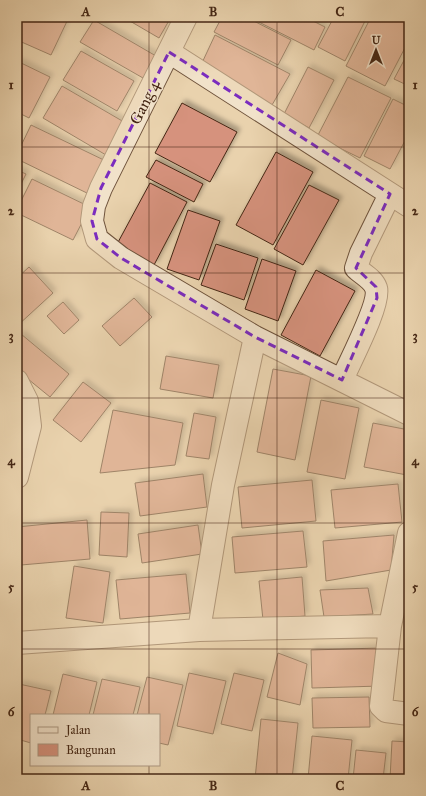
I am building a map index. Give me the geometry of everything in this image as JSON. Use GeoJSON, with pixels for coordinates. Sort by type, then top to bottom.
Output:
{"type":"FeatureCollection","features":[{"type":"Feature","properties":{"kind":"street","name":"Gang 4"},"geometry":{"type":"LineString","coordinates":[[186,17],[101,188],[94,206],[92,220],[97,239],[121,258],[255,337],[409,414]]}},
{"type":"Feature","properties":{"kind":"street"},"geometry":{"type":"LineString","coordinates":[[169,52],[338,162],[409,206]]}},
{"type":"Feature","properties":{"kind":"street"},"geometry":{"type":"LineString","coordinates":[[342,380],[370,318],[377,298],[376,287],[369,278],[356,268],[361,253],[390,194]]}},
{"type":"Feature","properties":{"kind":"street"},"geometry":{"type":"LineString","coordinates":[[198,630],[223,485],[255,337]]}},
{"type":"Feature","properties":{"kind":"street"},"geometry":{"type":"LineString","coordinates":[[17,381],[27,401],[30,426],[17,478]]}},
{"type":"Feature","properties":{"kind":"street"},"geometry":{"type":"LineString","coordinates":[[409,533],[390,626],[381,706],[386,712],[409,714]]}},
{"type":"Feature","properties":{"kind":"street"},"geometry":{"type":"LineString","coordinates":[[17,643],[198,630],[390,626]]}},
{"type":"Feature","properties":{"kind":"highlighted area"},"geometry":{"type":"Polygon","coordinates":[[[169,52],[390,194],[356,268],[376,287],[377,298],[342,380],[255,337],[121,258],[97,239],[92,221],[101,188],[169,52]]]}},
{"type":"Feature","properties":{"kind":"building"},"geometry":{"type":"Polygon","coordinates":[[[17,17],[69,17],[51,55],[17,40],[17,17]]]}},
{"type":"Feature","properties":{"kind":"building"},"geometry":{"type":"Polygon","coordinates":[[[123,17],[171,17],[159,38],[123,17]]]}},
{"type":"Feature","properties":{"kind":"building"},"geometry":{"type":"Polygon","coordinates":[[[222,17],[246,17],[291,40],[278,65],[214,32],[222,17]]]}},
{"type":"Feature","properties":{"kind":"building"},"geometry":{"type":"Polygon","coordinates":[[[249,17],[305,17],[325,27],[314,50],[249,17]]]}},
{"type":"Feature","properties":{"kind":"building"},"geometry":{"type":"Polygon","coordinates":[[[334,17],[367,17],[345,61],[318,47],[334,17]]]}},
{"type":"Feature","properties":{"kind":"building"},"geometry":{"type":"Polygon","coordinates":[[[371,17],[409,17],[409,40],[385,86],[346,66],[371,17]]]}},
{"type":"Feature","properties":{"kind":"building"},"geometry":{"type":"Polygon","coordinates":[[[94,20],[156,56],[143,78],[80,42],[94,20]]]}},
{"type":"Feature","properties":{"kind":"building"},"geometry":{"type":"Polygon","coordinates":[[[215,35],[290,74],[272,105],[201,65],[215,35]]]}},
{"type":"Feature","properties":{"kind":"building"},"geometry":{"type":"Polygon","coordinates":[[[81,51],[134,81],[117,111],[63,80],[81,51]]]}},
{"type":"Feature","properties":{"kind":"building"},"geometry":{"type":"Polygon","coordinates":[[[409,51],[409,86],[394,79],[409,51]]]}},
{"type":"Feature","properties":{"kind":"building"},"geometry":{"type":"Polygon","coordinates":[[[17,61],[50,77],[29,118],[17,112],[17,61]]]}},
{"type":"Feature","properties":{"kind":"building"},"geometry":{"type":"Polygon","coordinates":[[[308,67],[334,80],[309,128],[284,114],[308,67]]]}},
{"type":"Feature","properties":{"kind":"building"},"geometry":{"type":"Polygon","coordinates":[[[348,77],[391,98],[360,158],[317,137],[348,77]]]}},
{"type":"Feature","properties":{"kind":"building"},"geometry":{"type":"Polygon","coordinates":[[[62,86],[124,122],[106,155],[43,118],[62,86]]]}},
{"type":"Feature","properties":{"kind":"building"},"geometry":{"type":"Polygon","coordinates":[[[393,99],[409,107],[409,133],[390,169],[364,156],[393,99]]]}},
{"type":"Feature","properties":{"kind":"building"},"geometry":{"type":"Polygon","coordinates":[[[182,103],[237,132],[210,182],[155,153],[182,103]]]}},
{"type":"Feature","properties":{"kind":"building"},"geometry":{"type":"Polygon","coordinates":[[[31,125],[108,162],[91,195],[17,159],[17,154],[31,125]]]}},
{"type":"Feature","properties":{"kind":"building"},"geometry":{"type":"Polygon","coordinates":[[[276,152],[313,172],[273,245],[236,225],[276,152]]]}},
{"type":"Feature","properties":{"kind":"building"},"geometry":{"type":"Polygon","coordinates":[[[156,160],[203,184],[194,202],[146,177],[156,160]]]}},
{"type":"Feature","properties":{"kind":"building"},"geometry":{"type":"Polygon","coordinates":[[[17,170],[26,174],[17,192],[17,170]]]}},
{"type":"Feature","properties":{"kind":"building"},"geometry":{"type":"Polygon","coordinates":[[[32,179],[90,207],[73,240],[17,213],[17,209],[32,179]]]}},
{"type":"Feature","properties":{"kind":"building"},"geometry":{"type":"Polygon","coordinates":[[[150,183],[187,202],[154,265],[116,246],[150,183]]]}},
{"type":"Feature","properties":{"kind":"building"},"geometry":{"type":"Polygon","coordinates":[[[309,185],[339,200],[303,265],[274,249],[309,185]]]}},
{"type":"Feature","properties":{"kind":"building"},"geometry":{"type":"Polygon","coordinates":[[[188,210],[220,221],[199,280],[167,269],[188,210]]]}},
{"type":"Feature","properties":{"kind":"building"},"geometry":{"type":"Polygon","coordinates":[[[216,244],[258,258],[244,300],[201,285],[216,244]]]}},
{"type":"Feature","properties":{"kind":"building"},"geometry":{"type":"Polygon","coordinates":[[[262,259],[296,271],[278,321],[245,309],[262,259]]]}},
{"type":"Feature","properties":{"kind":"building"},"geometry":{"type":"Polygon","coordinates":[[[29,267],[53,293],[17,326],[17,278],[29,267]]]}},
{"type":"Feature","properties":{"kind":"building"},"geometry":{"type":"Polygon","coordinates":[[[316,270],[355,291],[320,356],[281,335],[316,270]]]}},
{"type":"Feature","properties":{"kind":"building"},"geometry":{"type":"Polygon","coordinates":[[[134,298],[152,317],[120,346],[102,326],[134,298]]]}},
{"type":"Feature","properties":{"kind":"building"},"geometry":{"type":"Polygon","coordinates":[[[63,302],[79,320],[64,334],[47,316],[63,302]]]}},
{"type":"Feature","properties":{"kind":"building"},"geometry":{"type":"Polygon","coordinates":[[[21,334],[69,374],[50,397],[17,370],[17,339],[21,334]]]}},
{"type":"Feature","properties":{"kind":"building"},"geometry":{"type":"Polygon","coordinates":[[[166,356],[219,365],[213,398],[160,389],[166,356]]]}},
{"type":"Feature","properties":{"kind":"building"},"geometry":{"type":"Polygon","coordinates":[[[273,369],[311,376],[295,460],[257,452],[273,369]]]}},
{"type":"Feature","properties":{"kind":"building"},"geometry":{"type":"Polygon","coordinates":[[[83,382],[111,403],[81,442],[53,420],[83,382]]]}},
{"type":"Feature","properties":{"kind":"building"},"geometry":{"type":"Polygon","coordinates":[[[321,400],[359,408],[345,479],[307,472],[321,400]]]}},
{"type":"Feature","properties":{"kind":"building"},"geometry":{"type":"Polygon","coordinates":[[[113,410],[183,423],[175,465],[100,473],[113,410]]]}},
{"type":"Feature","properties":{"kind":"building"},"geometry":{"type":"Polygon","coordinates":[[[194,413],[216,417],[209,459],[186,456],[194,413]]]}},
{"type":"Feature","properties":{"kind":"building"},"geometry":{"type":"Polygon","coordinates":[[[373,423],[409,430],[409,464],[407,475],[364,467],[373,423]]]}},
{"type":"Feature","properties":{"kind":"building"},"geometry":{"type":"Polygon","coordinates":[[[203,474],[207,507],[140,516],[135,483],[203,474]]]}},
{"type":"Feature","properties":{"kind":"building"},"geometry":{"type":"Polygon","coordinates":[[[312,480],[316,521],[242,528],[238,487],[312,480]]]}},
{"type":"Feature","properties":{"kind":"building"},"geometry":{"type":"Polygon","coordinates":[[[398,484],[402,522],[335,528],[331,490],[398,484]]]}},
{"type":"Feature","properties":{"kind":"building"},"geometry":{"type":"Polygon","coordinates":[[[101,512],[129,513],[127,557],[99,555],[101,512]]]}},
{"type":"Feature","properties":{"kind":"building"},"geometry":{"type":"Polygon","coordinates":[[[87,520],[90,559],[21,565],[17,527],[87,520]]]}},
{"type":"Feature","properties":{"kind":"building"},"geometry":{"type":"Polygon","coordinates":[[[198,525],[202,554],[142,563],[138,534],[198,525]]]}},
{"type":"Feature","properties":{"kind":"building"},"geometry":{"type":"Polygon","coordinates":[[[303,531],[307,567],[235,573],[232,537],[303,531]]]}},
{"type":"Feature","properties":{"kind":"building"},"geometry":{"type":"Polygon","coordinates":[[[394,535],[391,570],[326,581],[323,541],[394,535]]]}},
{"type":"Feature","properties":{"kind":"building"},"geometry":{"type":"Polygon","coordinates":[[[74,566],[110,572],[103,623],[66,618],[74,566]]]}},
{"type":"Feature","properties":{"kind":"building"},"geometry":{"type":"Polygon","coordinates":[[[186,574],[190,613],[120,619],[116,580],[186,574]]]}},
{"type":"Feature","properties":{"kind":"building"},"geometry":{"type":"Polygon","coordinates":[[[302,577],[305,616],[263,620],[259,581],[302,577]]]}},
{"type":"Feature","properties":{"kind":"building"},"geometry":{"type":"Polygon","coordinates":[[[368,588],[373,614],[324,617],[320,590],[368,588]]]}},
{"type":"Feature","properties":{"kind":"building"},"geometry":{"type":"Polygon","coordinates":[[[379,648],[381,686],[312,688],[311,650],[379,648]]]}},
{"type":"Feature","properties":{"kind":"building"},"geometry":{"type":"Polygon","coordinates":[[[278,653],[307,664],[300,705],[267,697],[278,653]]]}},
{"type":"Feature","properties":{"kind":"building"},"geometry":{"type":"Polygon","coordinates":[[[189,673],[226,681],[213,734],[177,726],[189,673]]]}},
{"type":"Feature","properties":{"kind":"building"},"geometry":{"type":"Polygon","coordinates":[[[234,673],[264,680],[252,731],[221,724],[234,673]]]}},
{"type":"Feature","properties":{"kind":"building"},"geometry":{"type":"Polygon","coordinates":[[[63,674],[97,682],[89,714],[53,714],[63,674]]]}},
{"type":"Feature","properties":{"kind":"building"},"geometry":{"type":"Polygon","coordinates":[[[147,677],[183,685],[168,745],[160,743],[160,714],[137,714],[147,677]]]}},
{"type":"Feature","properties":{"kind":"building"},"geometry":{"type":"Polygon","coordinates":[[[102,679],[140,687],[133,714],[93,714],[102,679]]]}},
{"type":"Feature","properties":{"kind":"building"},"geometry":{"type":"Polygon","coordinates":[[[19,684],[51,691],[45,714],[30,714],[30,743],[17,739],[17,695],[19,684]]]}},
{"type":"Feature","properties":{"kind":"building"},"geometry":{"type":"Polygon","coordinates":[[[369,697],[370,727],[313,728],[312,698],[369,697]]]}},
{"type":"Feature","properties":{"kind":"building"},"geometry":{"type":"Polygon","coordinates":[[[261,719],[298,723],[292,779],[255,779],[261,719]]]}},
{"type":"Feature","properties":{"kind":"building"},"geometry":{"type":"Polygon","coordinates":[[[312,736],[352,740],[348,779],[308,779],[312,736]]]}},
{"type":"Feature","properties":{"kind":"building"},"geometry":{"type":"Polygon","coordinates":[[[392,741],[409,742],[409,779],[390,779],[392,741]]]}},
{"type":"Feature","properties":{"kind":"building"},"geometry":{"type":"Polygon","coordinates":[[[356,750],[386,753],[383,779],[353,779],[356,750]]]}}]}
